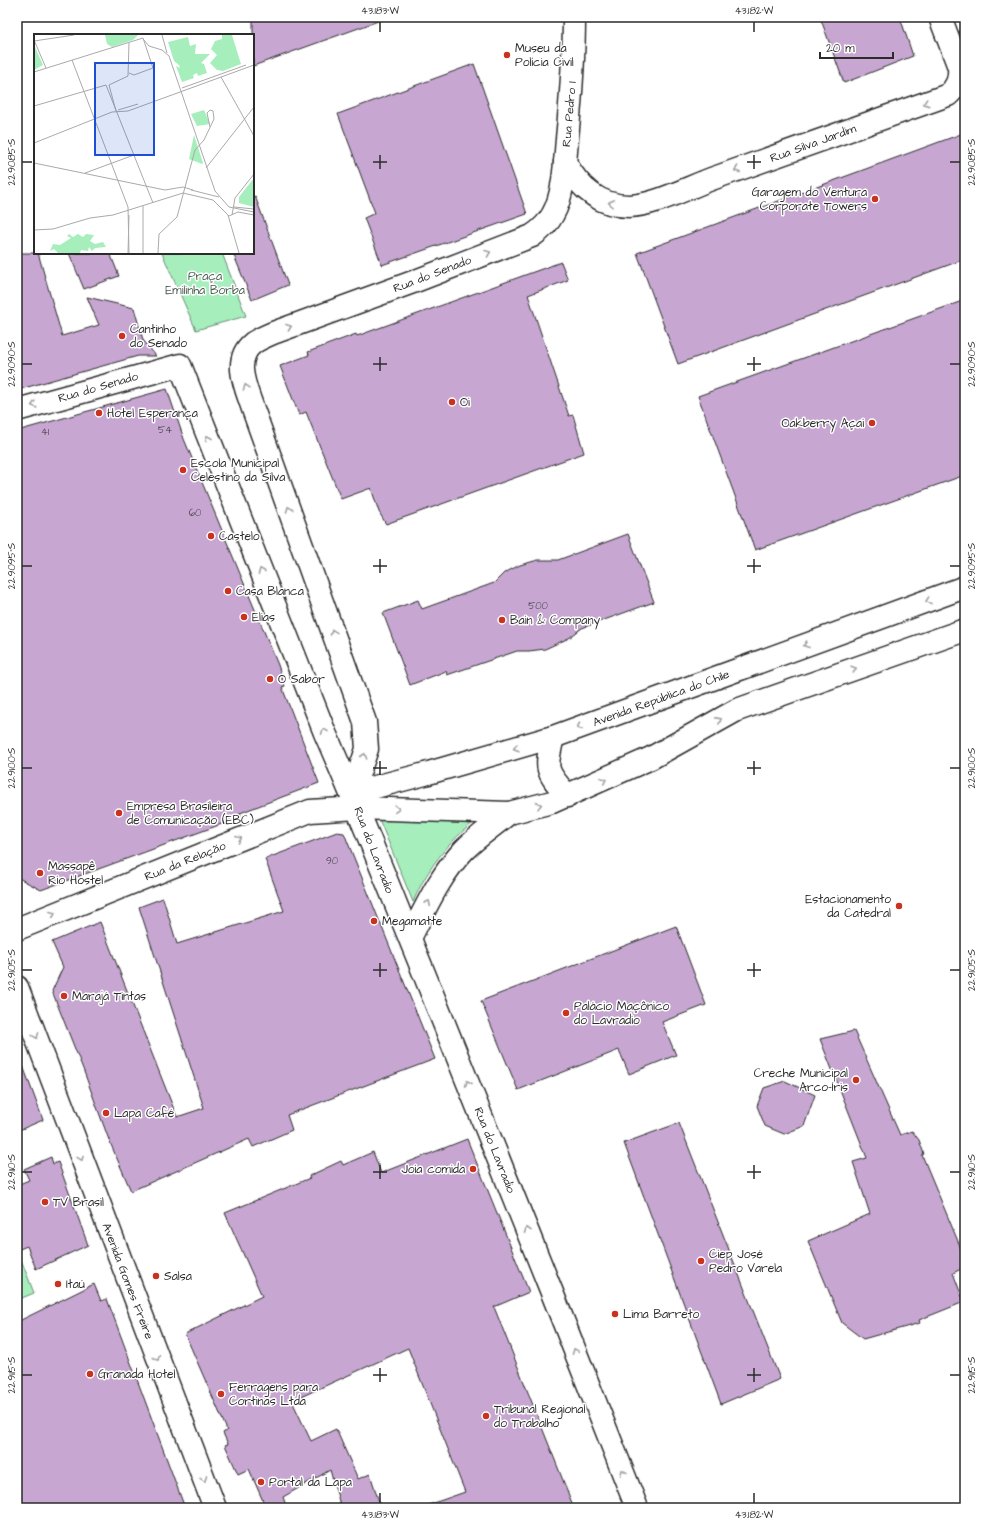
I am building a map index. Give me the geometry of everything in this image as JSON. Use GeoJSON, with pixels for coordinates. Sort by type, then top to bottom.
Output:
{"type":"FeatureCollection","features":[{"type":"Feature","properties":{"kind":"street","name":"Rua Pedro I"},"geometry":{"type":"LineString","coordinates":[[565,162],[574,57],[574,17]]}},
{"type":"Feature","properties":{"kind":"street","name":"Rua Silva Jardim"},"geometry":{"type":"LineString","coordinates":[[565,162],[574,178],[583,188],[602,201],[629,206],[649,203],[700,183],[948,95],[958,83],[960,75],[940,17]]}},
{"type":"Feature","properties":{"kind":"street","name":"Rua do Senado"},"geometry":{"type":"LineString","coordinates":[[254,343],[273,333],[413,282],[532,236],[545,227],[554,214],[565,162]]}},
{"type":"Feature","properties":{"kind":"street","name":"Rua do Lavradio"},"geometry":{"type":"LineString","coordinates":[[254,343],[243,356],[242,375],[365,722],[366,749],[355,800]]}},
{"type":"Feature","properties":{"kind":"street","name":"Rua do Senado"},"geometry":{"type":"LineString","coordinates":[[17,410],[180,364]]}},
{"type":"Feature","properties":{"kind":"street","name":"Rua do Lavradio"},"geometry":{"type":"LineString","coordinates":[[180,364],[325,733],[355,800],[637,1508]]}},
{"type":"Feature","properties":{"kind":"street","name":"Avenida República do Chile"},"geometry":{"type":"LineString","coordinates":[[355,800],[450,768],[553,737],[965,587]]}},
{"type":"Feature","properties":{"kind":"street"},"geometry":{"type":"LineString","coordinates":[[355,800],[509,813],[568,796],[651,758],[737,710],[965,630]]}},
{"type":"Feature","properties":{"kind":"street"},"geometry":{"type":"LineString","coordinates":[[553,737],[547,764],[548,768],[555,782],[568,796]]}},
{"type":"Feature","properties":{"kind":"street","name":"Rua da Relação"},"geometry":{"type":"LineString","coordinates":[[17,929],[304,813],[355,800]]}},
{"type":"Feature","properties":{"kind":"street"},"geometry":{"type":"LineString","coordinates":[[410,938],[437,884],[451,866],[465,849],[509,813]]}},
{"type":"Feature","properties":{"kind":"street","name":"Avenida Gomes Freire"},"geometry":{"type":"LineString","coordinates":[[17,987],[215,1508]]}},
{"type":"Feature","properties":{"kind":"green space","name":"Praça Emilinha Borba"},"geometry":{"type":"Polygon","coordinates":[[[162,254],[222,254],[246,316],[196,330],[162,254]]]}},
{"type":"Feature","properties":{"kind":"green space"},"geometry":{"type":"Polygon","coordinates":[[[486,813],[463,831],[443,852],[434,863],[419,888],[413,902],[379,819],[486,813]]]}},
{"type":"Feature","properties":{"kind":"green space"},"geometry":{"type":"Polygon","coordinates":[[[17,1249],[34,1293],[17,1300],[17,1249]]]}},
{"type":"Feature","properties":{"kind":"building"},"geometry":{"type":"Polygon","coordinates":[[[253,17],[380,17],[381,20],[254,66],[253,17]]]}},
{"type":"Feature","properties":{"kind":"building"},"geometry":{"type":"Polygon","coordinates":[[[820,17],[900,17],[913,56],[844,83],[820,17]]]}},
{"type":"Feature","properties":{"kind":"building"},"geometry":{"type":"Polygon","coordinates":[[[474,64],[527,214],[382,265],[364,218],[375,213],[338,114],[474,64]]]}},
{"type":"Feature","properties":{"kind":"building","name":"Garagem do Ventura Corporate Towers"},"geometry":{"type":"Polygon","coordinates":[[[961,134],[965,145],[965,259],[678,364],[637,253],[961,134]]]}},
{"type":"Feature","properties":{"kind":"building"},"geometry":{"type":"Polygon","coordinates":[[[254,196],[288,285],[252,300],[233,254],[254,254],[254,196]]]}},
{"type":"Feature","properties":{"kind":"building"},"geometry":{"type":"Polygon","coordinates":[[[17,253],[38,254],[62,336],[99,325],[87,297],[134,308],[143,340],[156,356],[138,356],[17,390],[17,253]]]}},
{"type":"Feature","properties":{"kind":"building"},"geometry":{"type":"Polygon","coordinates":[[[69,254],[110,254],[119,276],[84,289],[69,254]]]}},
{"type":"Feature","properties":{"kind":"building"},"geometry":{"type":"Polygon","coordinates":[[[561,262],[568,280],[528,295],[569,416],[573,415],[584,453],[386,524],[379,512],[371,488],[341,499],[306,412],[299,415],[280,366],[309,355],[308,352],[356,334],[357,336],[561,262]]]}},
{"type":"Feature","properties":{"kind":"building"},"geometry":{"type":"Polygon","coordinates":[[[965,300],[965,475],[755,550],[698,396],[965,300]]]}},
{"type":"Feature","properties":{"kind":"building"},"geometry":{"type":"Polygon","coordinates":[[[167,389],[184,439],[278,665],[285,686],[282,687],[319,783],[240,813],[241,817],[41,890],[17,877],[17,431],[167,389]]]}},
{"type":"Feature","properties":{"kind":"building"},"geometry":{"type":"Polygon","coordinates":[[[628,534],[654,602],[582,628],[569,638],[545,649],[517,651],[447,675],[446,671],[410,685],[383,613],[418,600],[422,609],[494,583],[504,573],[520,565],[538,560],[558,560],[628,534]]]}},
{"type":"Feature","properties":{"kind":"building"},"geometry":{"type":"Polygon","coordinates":[[[337,832],[344,833],[435,1059],[287,1115],[292,1130],[253,1147],[249,1139],[131,1191],[109,1140],[52,991],[63,967],[52,942],[100,922],[177,1117],[204,1108],[139,907],[163,898],[177,944],[284,911],[265,859],[337,832]]]}},
{"type":"Feature","properties":{"kind":"building","name":"Palácio Maçônico do Lavradio"},"geometry":{"type":"Polygon","coordinates":[[[676,926],[706,1005],[662,1022],[676,1055],[629,1074],[619,1050],[518,1090],[481,1001],[676,926]]]}},
{"type":"Feature","properties":{"kind":"building"},"geometry":{"type":"Polygon","coordinates":[[[854,1031],[900,1135],[912,1131],[919,1140],[924,1154],[922,1155],[965,1258],[965,1267],[953,1273],[964,1302],[919,1320],[920,1323],[863,1339],[842,1323],[808,1241],[870,1214],[853,1162],[867,1158],[820,1039],[854,1031]]]}},
{"type":"Feature","properties":{"kind":"building"},"geometry":{"type":"Polygon","coordinates":[[[17,1055],[19,1055],[43,1120],[17,1131],[17,1055]]]}},
{"type":"Feature","properties":{"kind":"building"},"geometry":{"type":"Polygon","coordinates":[[[785,1081],[815,1095],[804,1126],[784,1134],[765,1126],[757,1106],[764,1088],[785,1081]]]}},
{"type":"Feature","properties":{"kind":"building","name":"Ciep José Pedro Varela"},"geometry":{"type":"Polygon","coordinates":[[[679,1123],[780,1379],[721,1404],[624,1143],[679,1123]]]}},
{"type":"Feature","properties":{"kind":"building"},"geometry":{"type":"Polygon","coordinates":[[[467,1139],[529,1292],[494,1307],[574,1508],[428,1508],[428,1505],[465,1492],[408,1348],[292,1401],[311,1441],[336,1429],[358,1479],[370,1474],[381,1508],[341,1508],[330,1470],[283,1497],[287,1508],[266,1508],[249,1469],[238,1474],[225,1445],[228,1444],[223,1433],[227,1430],[185,1334],[262,1296],[225,1213],[310,1178],[309,1176],[341,1161],[343,1165],[373,1152],[381,1173],[467,1139]]]}},
{"type":"Feature","properties":{"kind":"building","name":"TV Brasil"},"geometry":{"type":"Polygon","coordinates":[[[51,1157],[53,1164],[58,1162],[88,1245],[36,1269],[27,1246],[17,1250],[17,1185],[29,1180],[24,1169],[51,1157]]]}},
{"type":"Feature","properties":{"kind":"building"},"geometry":{"type":"Polygon","coordinates":[[[94,1284],[101,1301],[107,1299],[185,1508],[17,1508],[17,1322],[94,1284]]]}},
{"type":"Feature","properties":{"kind":"place","name":"Museu da Polícia Civil"},"geometry":{"type":"Point","coordinates":[507,55]}},
{"type":"Feature","properties":{"kind":"place","name":"Garagem do Ventura Corporate Towers"},"geometry":{"type":"Point","coordinates":[875,199]}},
{"type":"Feature","properties":{"kind":"place","name":"Cantinho do Senado"},"geometry":{"type":"Point","coordinates":[122,336]}},
{"type":"Feature","properties":{"kind":"place","name":"Oi"},"geometry":{"type":"Point","coordinates":[452,402]}},
{"type":"Feature","properties":{"kind":"place","name":"Hotel Esperança"},"geometry":{"type":"Point","coordinates":[99,413]}},
{"type":"Feature","properties":{"kind":"place","name":"Oakberry Açai"},"geometry":{"type":"Point","coordinates":[872,423]}},
{"type":"Feature","properties":{"kind":"place","name":"Escola Municipal Celestino da Silva"},"geometry":{"type":"Point","coordinates":[183,470]}},
{"type":"Feature","properties":{"kind":"place","name":"Castelo"},"geometry":{"type":"Point","coordinates":[211,536]}},
{"type":"Feature","properties":{"kind":"place","name":"Casa Blanca"},"geometry":{"type":"Point","coordinates":[228,591]}},
{"type":"Feature","properties":{"kind":"place","name":"Elias"},"geometry":{"type":"Point","coordinates":[244,617]}},
{"type":"Feature","properties":{"kind":"place","name":"Bain & Company"},"geometry":{"type":"Point","coordinates":[502,620]}},
{"type":"Feature","properties":{"kind":"place","name":"O Sabor"},"geometry":{"type":"Point","coordinates":[270,679]}},
{"type":"Feature","properties":{"kind":"place","name":"Empresa Brasileira de Comunicação (EBC)"},"geometry":{"type":"Point","coordinates":[119,813]}},
{"type":"Feature","properties":{"kind":"place","name":"Massapê Rio Hostel"},"geometry":{"type":"Point","coordinates":[40,873]}},
{"type":"Feature","properties":{"kind":"place","name":"Estacionamento da Catedral"},"geometry":{"type":"Point","coordinates":[899,906]}},
{"type":"Feature","properties":{"kind":"place","name":"Megamatte"},"geometry":{"type":"Point","coordinates":[374,921]}},
{"type":"Feature","properties":{"kind":"place","name":"Marajá Tintas"},"geometry":{"type":"Point","coordinates":[64,996]}},
{"type":"Feature","properties":{"kind":"place","name":"Palácio Maçônico do Lavradio"},"geometry":{"type":"Point","coordinates":[566,1013]}},
{"type":"Feature","properties":{"kind":"place","name":"Creche Municipal Arco-Íris"},"geometry":{"type":"Point","coordinates":[856,1080]}},
{"type":"Feature","properties":{"kind":"place","name":"Lapa Café"},"geometry":{"type":"Point","coordinates":[106,1113]}},
{"type":"Feature","properties":{"kind":"place","name":"Joia comida"},"geometry":{"type":"Point","coordinates":[473,1169]}},
{"type":"Feature","properties":{"kind":"place","name":"TV Brasil"},"geometry":{"type":"Point","coordinates":[45,1202]}},
{"type":"Feature","properties":{"kind":"place","name":"Ciep José Pedro Varela"},"geometry":{"type":"Point","coordinates":[701,1261]}},
{"type":"Feature","properties":{"kind":"place","name":"Salsa"},"geometry":{"type":"Point","coordinates":[156,1276]}},
{"type":"Feature","properties":{"kind":"place","name":"Itaú"},"geometry":{"type":"Point","coordinates":[58,1284]}},
{"type":"Feature","properties":{"kind":"place","name":"Lima Barreto"},"geometry":{"type":"Point","coordinates":[615,1314]}},
{"type":"Feature","properties":{"kind":"place","name":"Granada Hotel"},"geometry":{"type":"Point","coordinates":[90,1374]}},
{"type":"Feature","properties":{"kind":"place","name":"Ferragens para Cortinas Ltda"},"geometry":{"type":"Point","coordinates":[221,1394]}},
{"type":"Feature","properties":{"kind":"place","name":"Tribunal Regional do Trabalho"},"geometry":{"type":"Point","coordinates":[486,1416]}},
{"type":"Feature","properties":{"kind":"place","name":"Portal da Lapa"},"geometry":{"type":"Point","coordinates":[261,1482]}}]}
